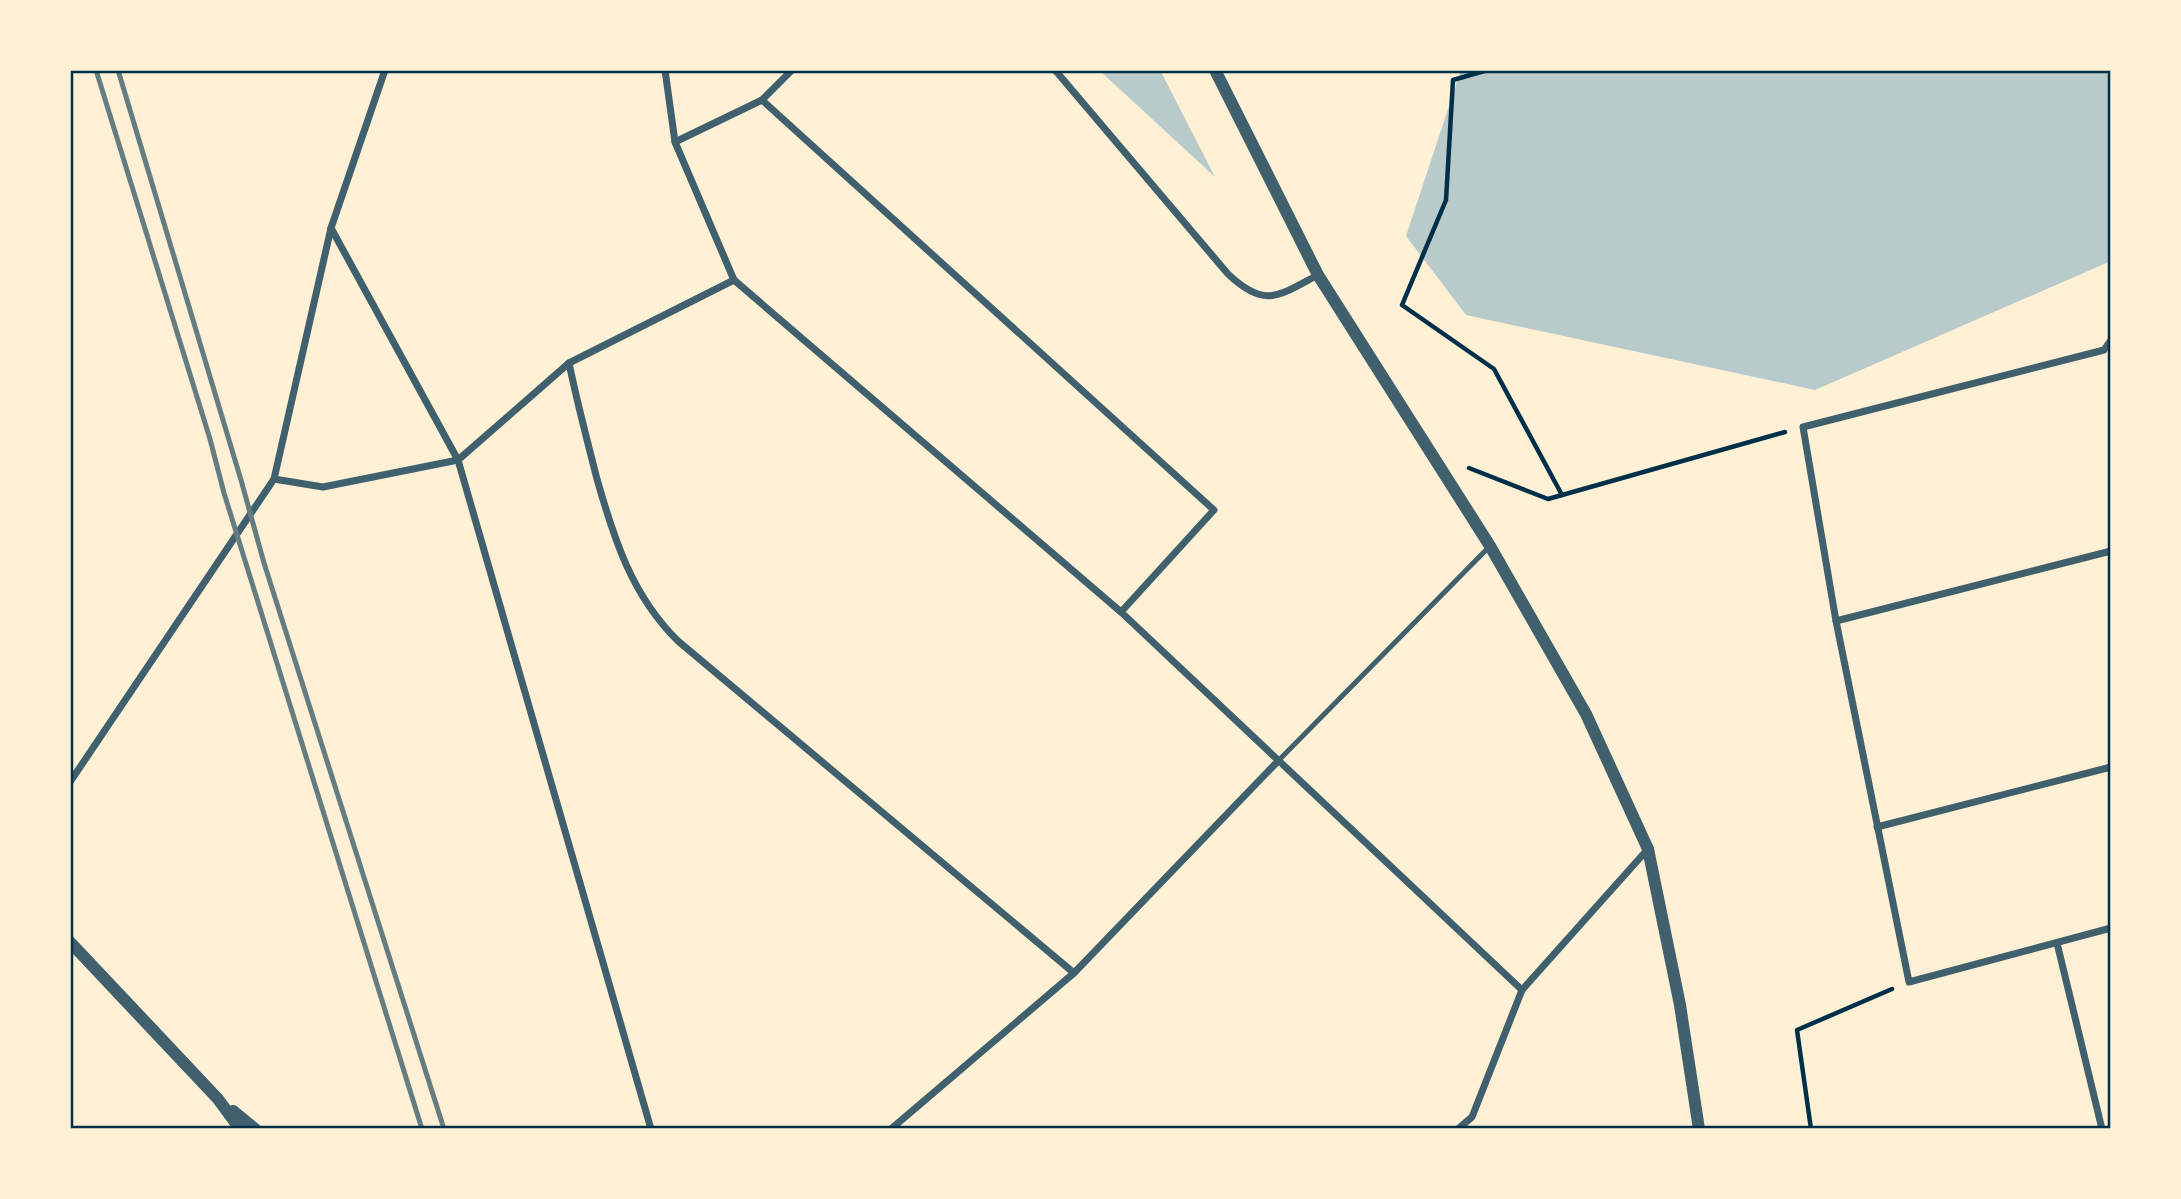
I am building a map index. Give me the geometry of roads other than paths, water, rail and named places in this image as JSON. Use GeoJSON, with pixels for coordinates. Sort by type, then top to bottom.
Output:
{"type":"FeatureCollection","features":[{"type":"Feature","properties":{"kind":"street"},"geometry":{"type":"LineString","coordinates":[[70,782],[274,479],[331,228],[384,70]]}},
{"type":"Feature","properties":{"kind":"street"},"geometry":{"type":"LineString","coordinates":[[665,70],[675,142],[734,280],[1121,612],[1522,990]]}},
{"type":"Feature","properties":{"kind":"street"},"geometry":{"type":"LineString","coordinates":[[675,142],[762,100],[792,70]]}},
{"type":"Feature","properties":{"kind":"street"},"geometry":{"type":"LineString","coordinates":[[1055,70],[1219,264],[1240,284],[1260,296],[1274,296],[1318,275]]}},
{"type":"Feature","properties":{"kind":"street"},"geometry":{"type":"LineString","coordinates":[[1215,70],[1318,275],[1490,546],[1586,714],[1648,849],[1680,1005],[1699,1129]]}},
{"type":"Feature","properties":{"kind":"street"},"geometry":{"type":"LineString","coordinates":[[762,100],[1214,510],[1121,612]]}},
{"type":"Feature","properties":{"kind":"street"},"geometry":{"type":"LineString","coordinates":[[331,228],[458,460],[651,1129]]}},
{"type":"Feature","properties":{"kind":"street"},"geometry":{"type":"LineString","coordinates":[[274,479],[323,487],[458,460],[569,363],[734,280]]}},
{"type":"Feature","properties":{"kind":"street"},"geometry":{"type":"LineString","coordinates":[[2111,340],[2105,350],[1802,427],[1836,621],[1909,982],[2111,928]]}},
{"type":"Feature","properties":{"kind":"street"},"geometry":{"type":"LineString","coordinates":[[569,363],[581,419],[617,544],[636,588],[662,626],[1074,972]]}},
{"type":"Feature","properties":{"kind":"street"},"geometry":{"type":"LineString","coordinates":[[1836,621],[2111,551]]}},
{"type":"Feature","properties":{"kind":"street"},"geometry":{"type":"LineString","coordinates":[[891,1129],[1074,972],[1279,761]]}},
{"type":"Feature","properties":{"kind":"street"},"geometry":{"type":"LineString","coordinates":[[1877,827],[2111,767]]}},
{"type":"Feature","properties":{"kind":"street"},"geometry":{"type":"LineString","coordinates":[[1458,1129],[1472,1117],[1522,990],[1648,849]]}},
{"type":"Feature","properties":{"kind":"street"},"geometry":{"type":"LineString","coordinates":[[70,942],[218,1099],[240,1129]]}},
{"type":"Feature","properties":{"kind":"street"},"geometry":{"type":"LineString","coordinates":[[2057,943],[2102,1129]]}},
{"type":"Feature","properties":{"kind":"street"},"geometry":{"type":"LineString","coordinates":[[218,1099],[255,1129]]}},
{"type":"Feature","properties":{"kind":"lane"},"geometry":{"type":"LineString","coordinates":[[1279,761],[1490,546]]}},
{"type":"Feature","properties":{"kind":"railway"},"geometry":{"type":"LineString","coordinates":[[96,70],[210,439],[224,493],[422,1129]]}},
{"type":"Feature","properties":{"kind":"railway"},"geometry":{"type":"LineString","coordinates":[[118,70],[264,563],[444,1129]]}}]}
